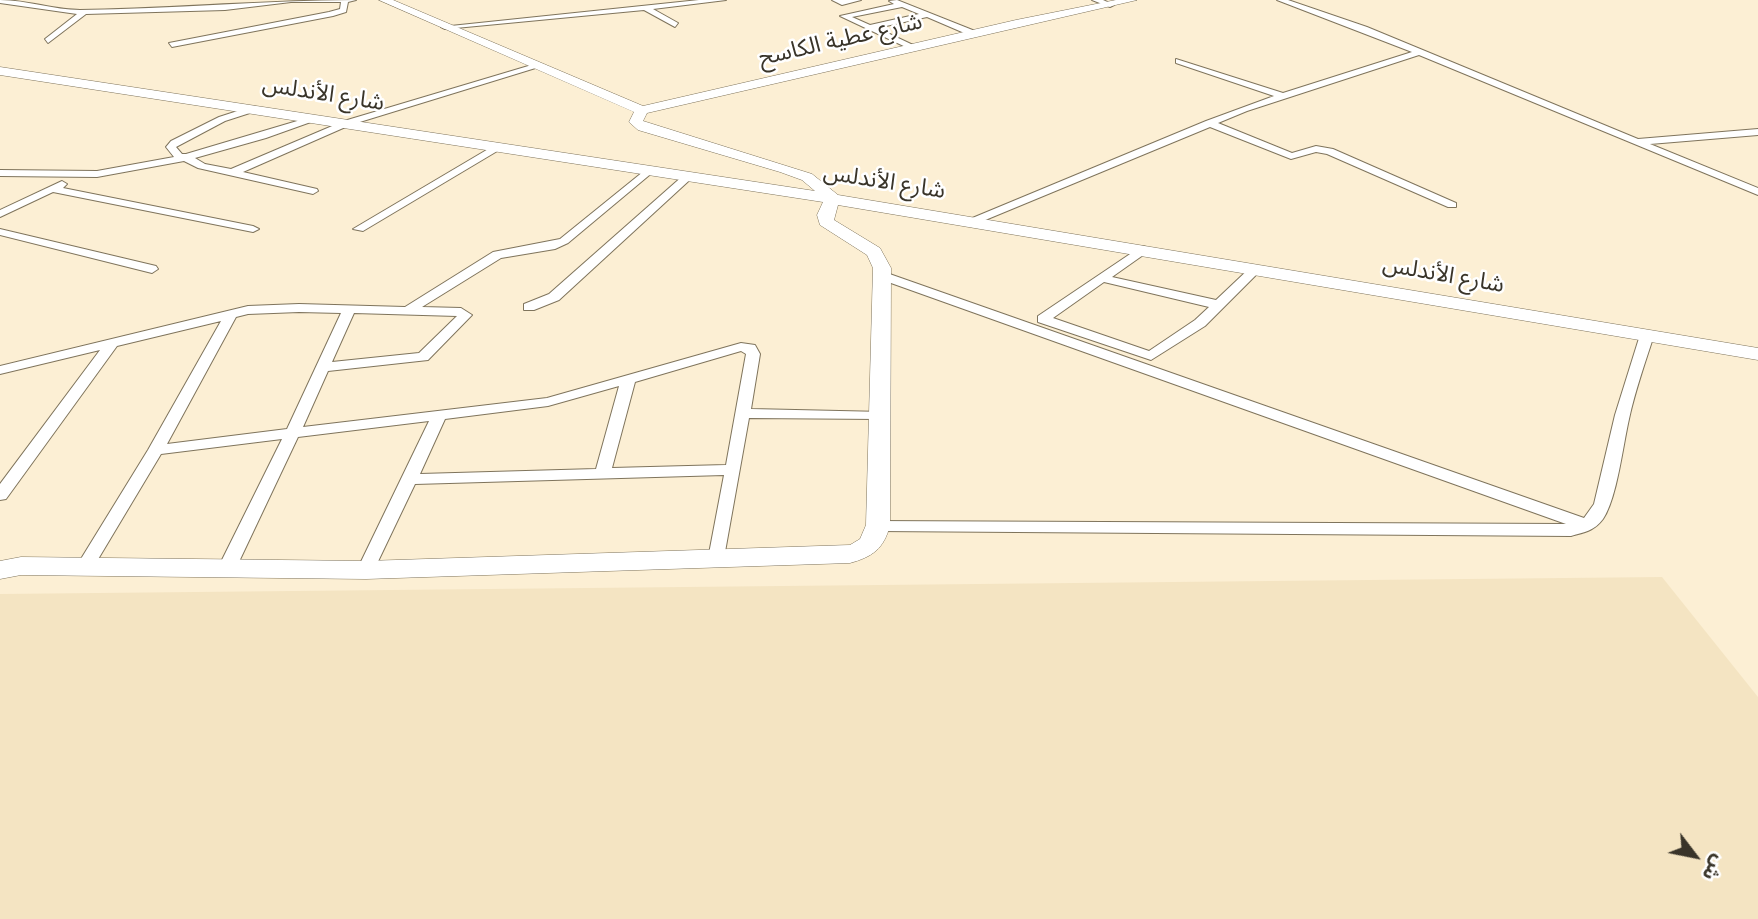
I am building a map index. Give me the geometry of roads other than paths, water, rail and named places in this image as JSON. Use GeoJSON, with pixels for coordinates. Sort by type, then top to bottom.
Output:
{"type":"FeatureCollection","features":[{"type":"Feature","properties":{"kind":"main road"},"geometry":{"type":"LineString","coordinates":[[0,570],[21,566],[366,570],[717,559],[850,554],[869,547],[875,540],[878,525],[880,260],[874,252],[825,222],[825,215],[833,199],[807,177],[643,127],[636,121],[642,110],[384,0]]}},
{"type":"Feature","properties":{"kind":"main road","name":"شارع عطية الكاسح"},"geometry":{"type":"LineString","coordinates":[[642,110],[972,33],[1132,0]]}},
{"type":"Feature","properties":{"kind":"main road","name":"شارع الأندلس"},"geometry":{"type":"LineString","coordinates":[[0,71],[833,199],[1758,354]]}},
{"type":"Feature","properties":{"kind":"street"},"geometry":{"type":"LineString","coordinates":[[191,0],[352,0]]}},
{"type":"Feature","properties":{"kind":"street"},"geometry":{"type":"LineString","coordinates":[[0,1],[85,12],[245,6],[291,0]]}},
{"type":"Feature","properties":{"kind":"street"},"geometry":{"type":"LineString","coordinates":[[445,27],[556,12],[722,0]]}},
{"type":"Feature","properties":{"kind":"street"},"geometry":{"type":"LineString","coordinates":[[835,0],[842,3],[857,0]]}},
{"type":"Feature","properties":{"kind":"street"},"geometry":{"type":"LineString","coordinates":[[890,0],[972,33]]}},
{"type":"Feature","properties":{"kind":"street"},"geometry":{"type":"LineString","coordinates":[[1096,0],[1110,5]]}},
{"type":"Feature","properties":{"kind":"street"},"geometry":{"type":"LineString","coordinates":[[1281,0],[1328,15],[1420,52],[1758,192]]}},
{"type":"Feature","properties":{"kind":"street"},"geometry":{"type":"LineString","coordinates":[[172,45],[330,14],[343,10],[345,1]]}},
{"type":"Feature","properties":{"kind":"street"},"geometry":{"type":"LineString","coordinates":[[647,5],[675,25]]}},
{"type":"Feature","properties":{"kind":"street"},"geometry":{"type":"LineString","coordinates":[[902,5],[844,16],[910,47]]}},
{"type":"Feature","properties":{"kind":"street"},"geometry":{"type":"LineString","coordinates":[[48,41],[85,12]]}},
{"type":"Feature","properties":{"kind":"street"},"geometry":{"type":"LineString","coordinates":[[868,27],[927,15]]}},
{"type":"Feature","properties":{"kind":"street"},"geometry":{"type":"LineString","coordinates":[[974,222],[1209,123],[1282,96],[1420,52]]}},
{"type":"Feature","properties":{"kind":"street"},"geometry":{"type":"LineString","coordinates":[[1179,61],[1282,96]]}},
{"type":"Feature","properties":{"kind":"street"},"geometry":{"type":"LineString","coordinates":[[232,173],[347,123],[538,66]]}},
{"type":"Feature","properties":{"kind":"street"},"geometry":{"type":"LineString","coordinates":[[253,108],[222,119],[171,147],[192,163],[313,191]]}},
{"type":"Feature","properties":{"kind":"street"},"geometry":{"type":"LineString","coordinates":[[0,173],[79,175],[182,158],[228,147],[317,118]]}},
{"type":"Feature","properties":{"kind":"street"},"geometry":{"type":"LineString","coordinates":[[1209,123],[1291,156],[1316,149],[1329,150],[1451,205]]}},
{"type":"Feature","properties":{"kind":"street"},"geometry":{"type":"LineString","coordinates":[[1636,142],[1758,132]]}},
{"type":"Feature","properties":{"kind":"street"},"geometry":{"type":"LineString","coordinates":[[359,229],[499,147]]}},
{"type":"Feature","properties":{"kind":"street"},"geometry":{"type":"LineString","coordinates":[[410,309],[497,255],[564,241],[649,170]]}},
{"type":"Feature","properties":{"kind":"street"},"geometry":{"type":"LineString","coordinates":[[0,214],[79,175]]}},
{"type":"Feature","properties":{"kind":"street"},"geometry":{"type":"LineString","coordinates":[[529,307],[554,297],[689,176]]}},
{"type":"Feature","properties":{"kind":"street"},"geometry":{"type":"LineString","coordinates":[[52,189],[253,229]]}},
{"type":"Feature","properties":{"kind":"street"},"geometry":{"type":"LineString","coordinates":[[0,232],[152,269]]}},
{"type":"Feature","properties":{"kind":"street"},"geometry":{"type":"LineString","coordinates":[[1142,250],[1043,319],[1151,356],[1200,323],[1255,268]]}},
{"type":"Feature","properties":{"kind":"street"},"geometry":{"type":"LineString","coordinates":[[881,275],[1588,526]]}},
{"type":"Feature","properties":{"kind":"street"},"geometry":{"type":"LineString","coordinates":[[1102,278],[1219,305]]}},
{"type":"Feature","properties":{"kind":"street"},"geometry":{"type":"LineString","coordinates":[[0,370],[231,314],[268,308],[410,309],[461,312],[465,315],[423,357],[323,367]]}},
{"type":"Feature","properties":{"kind":"street"},"geometry":{"type":"LineString","coordinates":[[227,568],[349,309]]}},
{"type":"Feature","properties":{"kind":"street"},"geometry":{"type":"LineString","coordinates":[[85,567],[156,450],[231,314]]}},
{"type":"Feature","properties":{"kind":"street"},"geometry":{"type":"LineString","coordinates":[[878,525],[1571,530],[1588,526],[1598,517],[1622,415],[1647,335]]}},
{"type":"Feature","properties":{"kind":"street"},"geometry":{"type":"LineString","coordinates":[[0,495],[113,342]]}},
{"type":"Feature","properties":{"kind":"street"},"geometry":{"type":"LineString","coordinates":[[156,450],[548,402],[741,347],[750,348],[753,354],[717,559]]}},
{"type":"Feature","properties":{"kind":"street"},"geometry":{"type":"LineString","coordinates":[[603,474],[628,381]]}},
{"type":"Feature","properties":{"kind":"street"},"geometry":{"type":"LineString","coordinates":[[743,413],[879,415]]}},
{"type":"Feature","properties":{"kind":"street"},"geometry":{"type":"LineString","coordinates":[[366,570],[439,416]]}},
{"type":"Feature","properties":{"kind":"street"},"geometry":{"type":"LineString","coordinates":[[409,479],[733,470]]}}]}
